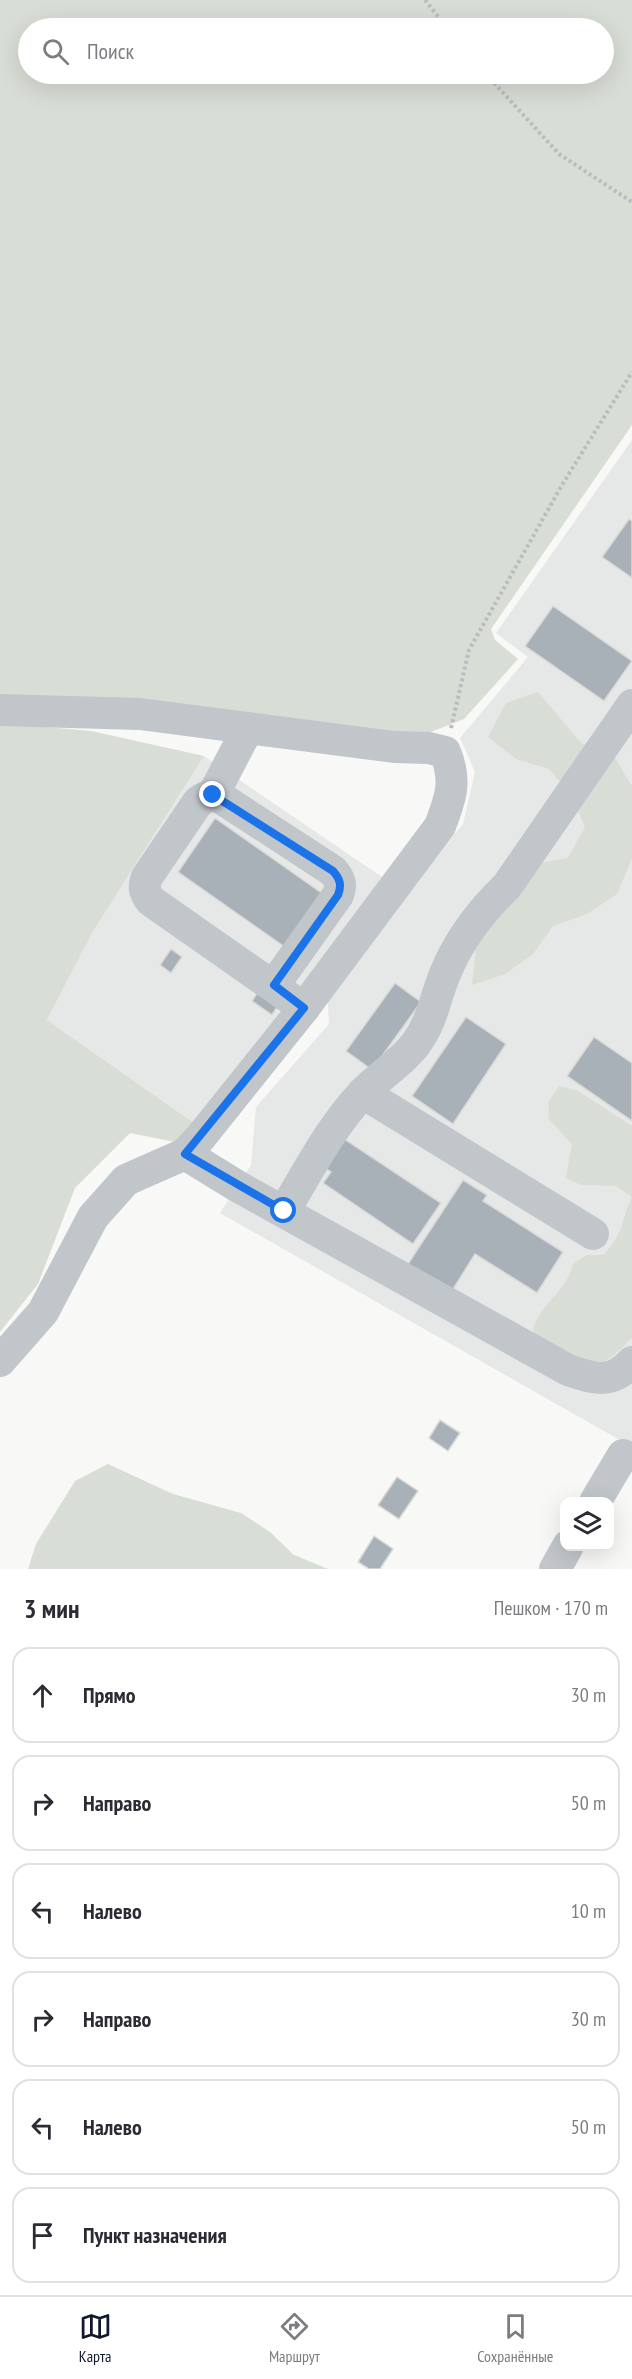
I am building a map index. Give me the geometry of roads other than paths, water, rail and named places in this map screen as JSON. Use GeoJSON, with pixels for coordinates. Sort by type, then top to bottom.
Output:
{"type":"FeatureCollection","features":[{"type":"Feature","properties":{"kind":"street"},"geometry":{"type":"LineString","coordinates":[[284,1211],[337,1125],[363,1093],[389,1073],[414,1046],[431,1021],[444,975],[460,942],[485,907],[507,886],[632,705]]}},
{"type":"Feature","properties":{"kind":"street"},"geometry":{"type":"LineString","coordinates":[[0,710],[140,714],[394,747],[429,748],[446,752],[454,772],[451,799],[440,826],[304,1008],[185,1154],[126,1180],[93,1217],[43,1312],[0,1361]]}},
{"type":"Feature","properties":{"kind":"street"},"geometry":{"type":"LineString","coordinates":[[213,795],[248,728]]}},
{"type":"Feature","properties":{"kind":"street"},"geometry":{"type":"LineString","coordinates":[[274,985],[338,895],[341,887],[339,878],[324,865],[213,795],[204,797],[147,876],[144,885],[145,894],[151,901],[304,1008]]}},
{"type":"Feature","properties":{"kind":"street"},"geometry":{"type":"LineString","coordinates":[[363,1093],[593,1234]]}},
{"type":"Feature","properties":{"kind":"street"},"geometry":{"type":"LineString","coordinates":[[185,1154],[568,1370],[596,1380],[621,1374],[632,1362]]}},
{"type":"Feature","properties":{"kind":"street"},"geometry":{"type":"LineString","coordinates":[[598,1497],[623,1455]]}},
{"type":"Feature","properties":{"kind":"street"},"geometry":{"type":"LineString","coordinates":[[555,1569],[565,1551]]}}]}
